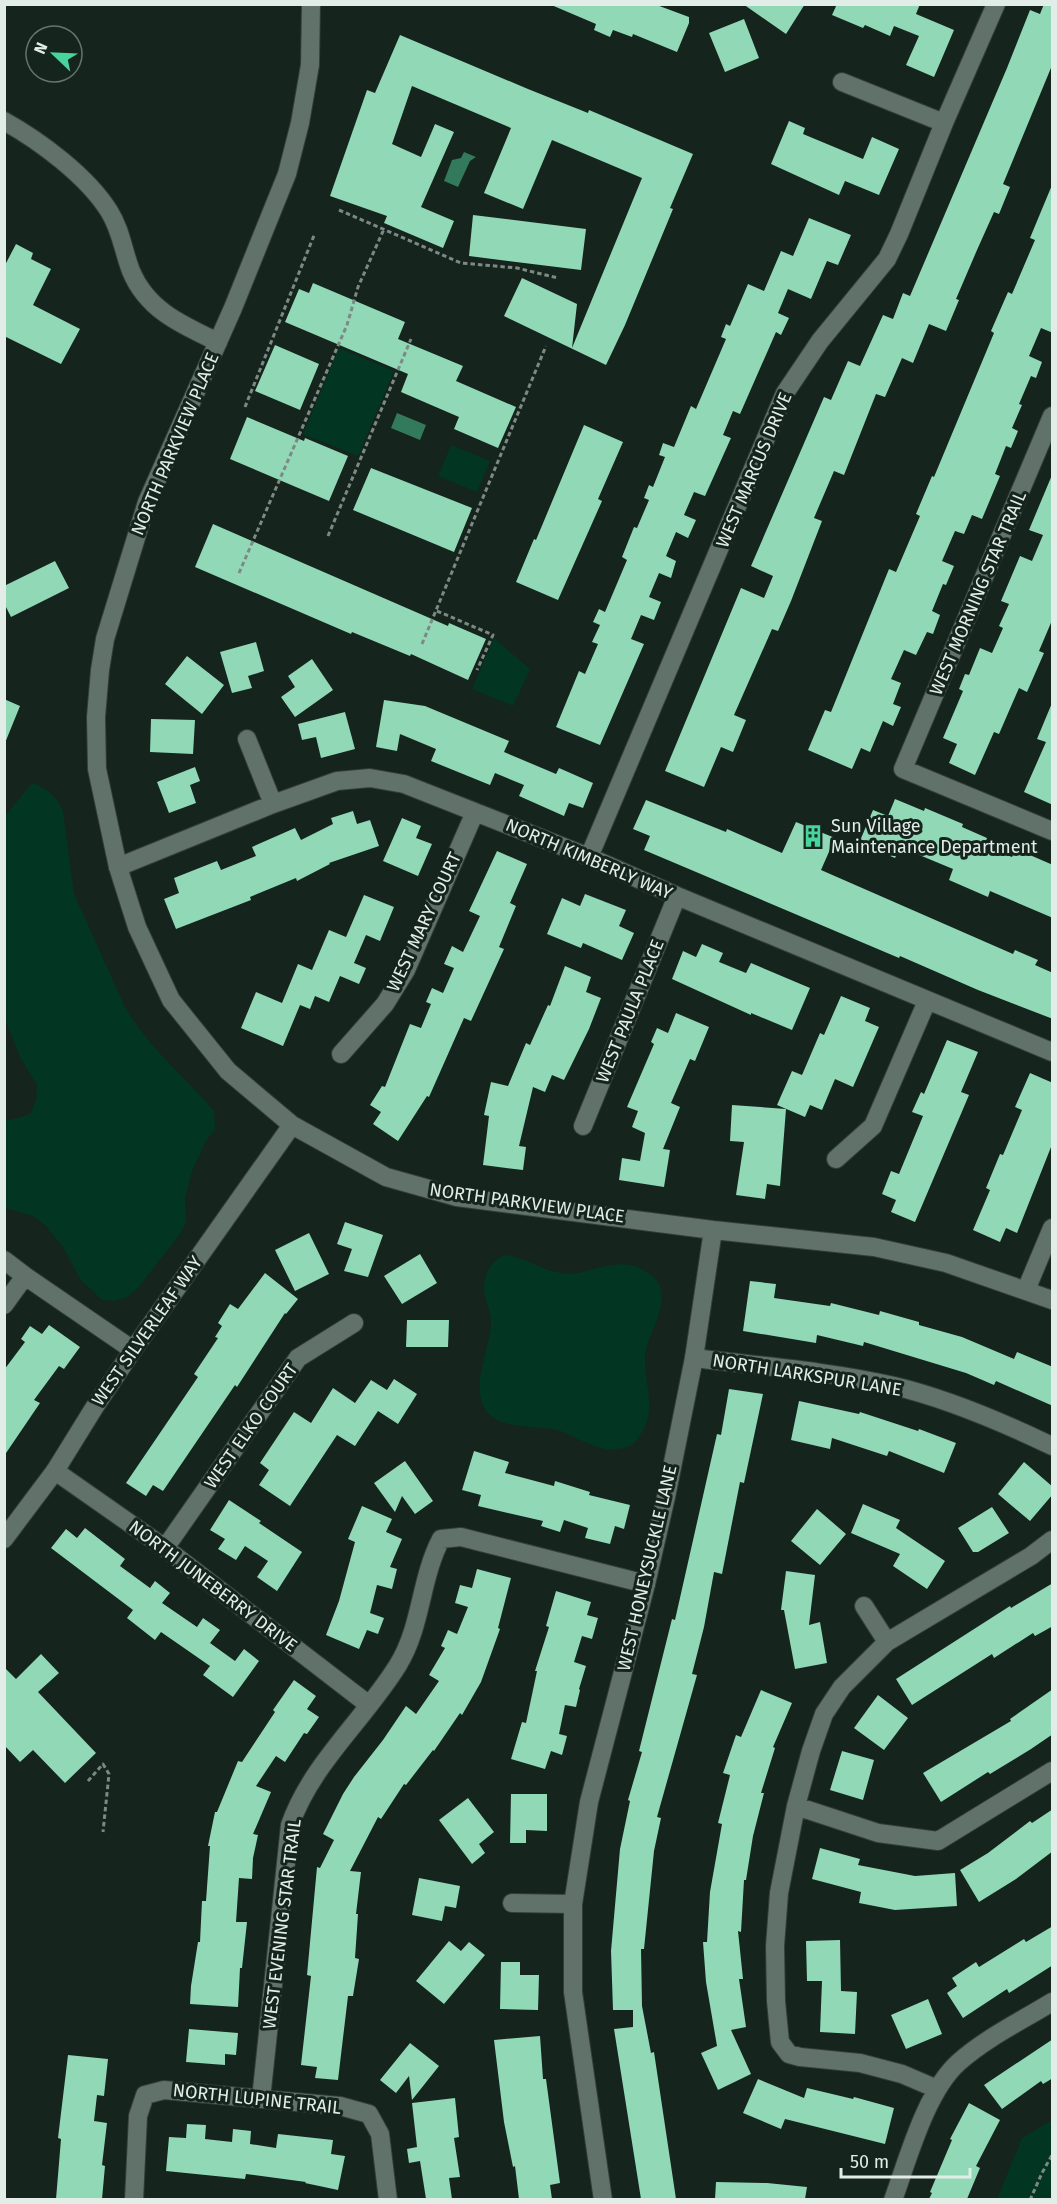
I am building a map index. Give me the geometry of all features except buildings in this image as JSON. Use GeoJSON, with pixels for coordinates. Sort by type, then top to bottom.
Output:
{"type":"FeatureCollection","features":[{"type":"Feature","properties":{"kind":"street","name":"NORTH PARKVIEW PLACE"},"geometry":{"type":"LineString","coordinates":[[311,4],[310,65],[295,147],[272,215],[147,502],[105,639],[100,670],[96,717],[97,769],[118,867],[136,927],[171,1000],[228,1071],[292,1125],[374,1172],[457,1197],[713,1230],[874,1246],[946,1263],[1053,1300]]}},
{"type":"Feature","properties":{"kind":"street","name":"WEST MARCUS DRIVE"},"geometry":{"type":"LineString","coordinates":[[589,857],[785,393],[820,341],[887,259],[996,4]]}},
{"type":"Feature","properties":{"kind":"street"},"geometry":{"type":"LineString","coordinates":[[842,82],[944,123]]}},
{"type":"Feature","properties":{"kind":"street"},"geometry":{"type":"LineString","coordinates":[[4,121],[55,156],[99,197],[118,227],[136,281],[155,306],[177,323],[218,342]]}},
{"type":"Feature","properties":{"kind":"street","name":"WEST MORNING STAR TRAIL"},"geometry":{"type":"LineString","coordinates":[[1053,416],[903,770],[1053,831]]}},
{"type":"Feature","properties":{"kind":"street"},"geometry":{"type":"LineString","coordinates":[[247,739],[273,804]]}},
{"type":"Feature","properties":{"kind":"street","name":"NORTH KIMBERLY WAY"},"geometry":{"type":"LineString","coordinates":[[118,867],[273,804],[337,781],[370,778],[404,784],[589,857],[1053,1053]]}},
{"type":"Feature","properties":{"kind":"street","name":"WEST MARY COURT"},"geometry":{"type":"LineString","coordinates":[[341,1054],[385,1004],[406,970],[475,812]]}},
{"type":"Feature","properties":{"kind":"street","name":"WEST PAULA PLACE"},"geometry":{"type":"LineString","coordinates":[[583,1126],[677,896]]}},
{"type":"Feature","properties":{"kind":"street"},"geometry":{"type":"LineString","coordinates":[[836,1159],[873,1126],[927,1001]]}},
{"type":"Feature","properties":{"kind":"street","name":"WEST SILVERLEAF WAY"},"geometry":{"type":"LineString","coordinates":[[4,1539],[55,1471],[94,1407],[133,1350],[292,1125]]}},
{"type":"Feature","properties":{"kind":"street"},"geometry":{"type":"LineString","coordinates":[[1026,1290],[1053,1228]]}},
{"type":"Feature","properties":{"kind":"street","name":"WEST HONEYSUCKLE LANE"},"geometry":{"type":"LineString","coordinates":[[603,2199],[573,1992],[573,1905],[589,1802],[646,1584],[694,1358],[713,1230]]}},
{"type":"Feature","properties":{"kind":"street"},"geometry":{"type":"LineString","coordinates":[[4,1260],[133,1350]]}},
{"type":"Feature","properties":{"kind":"street"},"geometry":{"type":"LineString","coordinates":[[4,1305],[25,1276]]}},
{"type":"Feature","properties":{"kind":"street","name":"WEST ELKO COURT"},"geometry":{"type":"LineString","coordinates":[[165,1548],[298,1358],[354,1323]]}},
{"type":"Feature","properties":{"kind":"street","name":"NORTH LARKSPUR LANE"},"geometry":{"type":"LineString","coordinates":[[694,1358],[895,1386],[967,1409],[1053,1446]]}},
{"type":"Feature","properties":{"kind":"street","name":"NORTH JUNEBERRY DRIVE"},"geometry":{"type":"LineString","coordinates":[[55,1471],[165,1548],[369,1705]]}},
{"type":"Feature","properties":{"kind":"street","name":"WEST EVENING STAR TRAIL"},"geometry":{"type":"LineString","coordinates":[[261,2099],[291,1825],[298,1803],[310,1782],[398,1666],[412,1640],[432,1556],[441,1539],[461,1537],[646,1584]]}},
{"type":"Feature","properties":{"kind":"street"},"geometry":{"type":"LineString","coordinates":[[937,2089],[902,2074],[860,2063],[789,2054],[780,2042],[776,1990],[779,1893],[796,1806],[824,1714],[842,1687],[887,1642],[1031,1556],[1053,1540]]}},
{"type":"Feature","properties":{"kind":"street"},"geometry":{"type":"LineString","coordinates":[[864,1606],[887,1642]]}},
{"type":"Feature","properties":{"kind":"street"},"geometry":{"type":"LineString","coordinates":[[796,1806],[878,1833],[938,1841],[1053,1772]]}},
{"type":"Feature","properties":{"kind":"street"},"geometry":{"type":"LineString","coordinates":[[512,1903],[573,1905]]}},
{"type":"Feature","properties":{"kind":"street"},"geometry":{"type":"LineString","coordinates":[[893,2199],[937,2089],[957,2063],[974,2050],[1053,2002]]}},
{"type":"Feature","properties":{"kind":"street","name":"NORTH LUPINE TRAIL"},"geometry":{"type":"LineString","coordinates":[[135,2199],[138,2116],[145,2095],[164,2090],[340,2106],[369,2114],[381,2134],[388,2199]]}},
{"type":"Feature","properties":{"kind":"path"},"geometry":{"type":"LineString","coordinates":[[339,210],[461,262],[517,268],[558,278]]}},
{"type":"Feature","properties":{"kind":"path"},"geometry":{"type":"LineString","coordinates":[[239,573],[347,325],[358,286],[384,229]]}},
{"type":"Feature","properties":{"kind":"path"},"geometry":{"type":"LineString","coordinates":[[245,407],[315,233]]}},
{"type":"Feature","properties":{"kind":"path"},"geometry":{"type":"LineString","coordinates":[[328,536],[411,339]]}},
{"type":"Feature","properties":{"kind":"path"},"geometry":{"type":"LineString","coordinates":[[422,644],[546,345]]}},
{"type":"Feature","properties":{"kind":"path"},"geometry":{"type":"LineString","coordinates":[[437,611],[493,635],[477,670]]}},
{"type":"Feature","properties":{"kind":"path"},"geometry":{"type":"LineString","coordinates":[[88,1781],[103,1764],[109,1774],[103,1832]]}},
{"type":"Feature","properties":{"kind":"path"},"geometry":{"type":"LineString","coordinates":[[1030,2199],[1053,2155]]}},
{"type":"Feature","properties":{"kind":"shaded area"},"geometry":{"type":"Polygon","coordinates":[[[464,152],[476,157],[470,161],[458,187],[444,181],[452,160],[461,158],[464,152]]]}},
{"type":"Feature","properties":{"kind":"shaded area"},"geometry":{"type":"Polygon","coordinates":[[[339,348],[394,371],[358,456],[303,434],[339,348]]]}},
{"type":"Feature","properties":{"kind":"shaded area"},"geometry":{"type":"Polygon","coordinates":[[[397,413],[426,425],[420,440],[391,428],[397,413]]]}},
{"type":"Feature","properties":{"kind":"shaded area"},"geometry":{"type":"Polygon","coordinates":[[[451,445],[490,461],[477,492],[438,476],[451,445]]]}},
{"type":"Feature","properties":{"kind":"shaded area"},"geometry":{"type":"Polygon","coordinates":[[[494,638],[530,669],[513,706],[472,689],[494,638]]]}},
{"type":"Feature","properties":{"kind":"shaded area"},"geometry":{"type":"Polygon","coordinates":[[[32,783],[51,793],[63,811],[74,894],[125,1007],[155,1048],[214,1111],[215,1130],[207,1139],[192,1171],[185,1199],[186,1222],[180,1234],[138,1288],[127,1297],[114,1301],[102,1300],[80,1279],[63,1247],[46,1226],[33,1216],[5,1208],[5,1121],[31,1113],[36,1100],[37,1085],[21,1059],[5,1020],[5,816],[32,783]]]}},
{"type":"Feature","properties":{"kind":"shaded area"},"geometry":{"type":"Polygon","coordinates":[[[505,1255],[561,1273],[628,1265],[640,1268],[659,1284],[662,1294],[661,1304],[645,1357],[649,1414],[642,1432],[632,1444],[618,1449],[602,1448],[554,1429],[505,1423],[489,1414],[480,1394],[480,1382],[491,1322],[484,1286],[493,1263],[505,1255]]]}},
{"type":"Feature","properties":{"kind":"shaded area"},"geometry":{"type":"Polygon","coordinates":[[[1052,2120],[1052,2199],[997,2199],[1022,2138],[1052,2120]]]}},
{"type":"Feature","properties":{"kind":"place","name":"Sun Village Maintenance Department"},"geometry":{"type":"Point","coordinates":[813,836]}}]}
